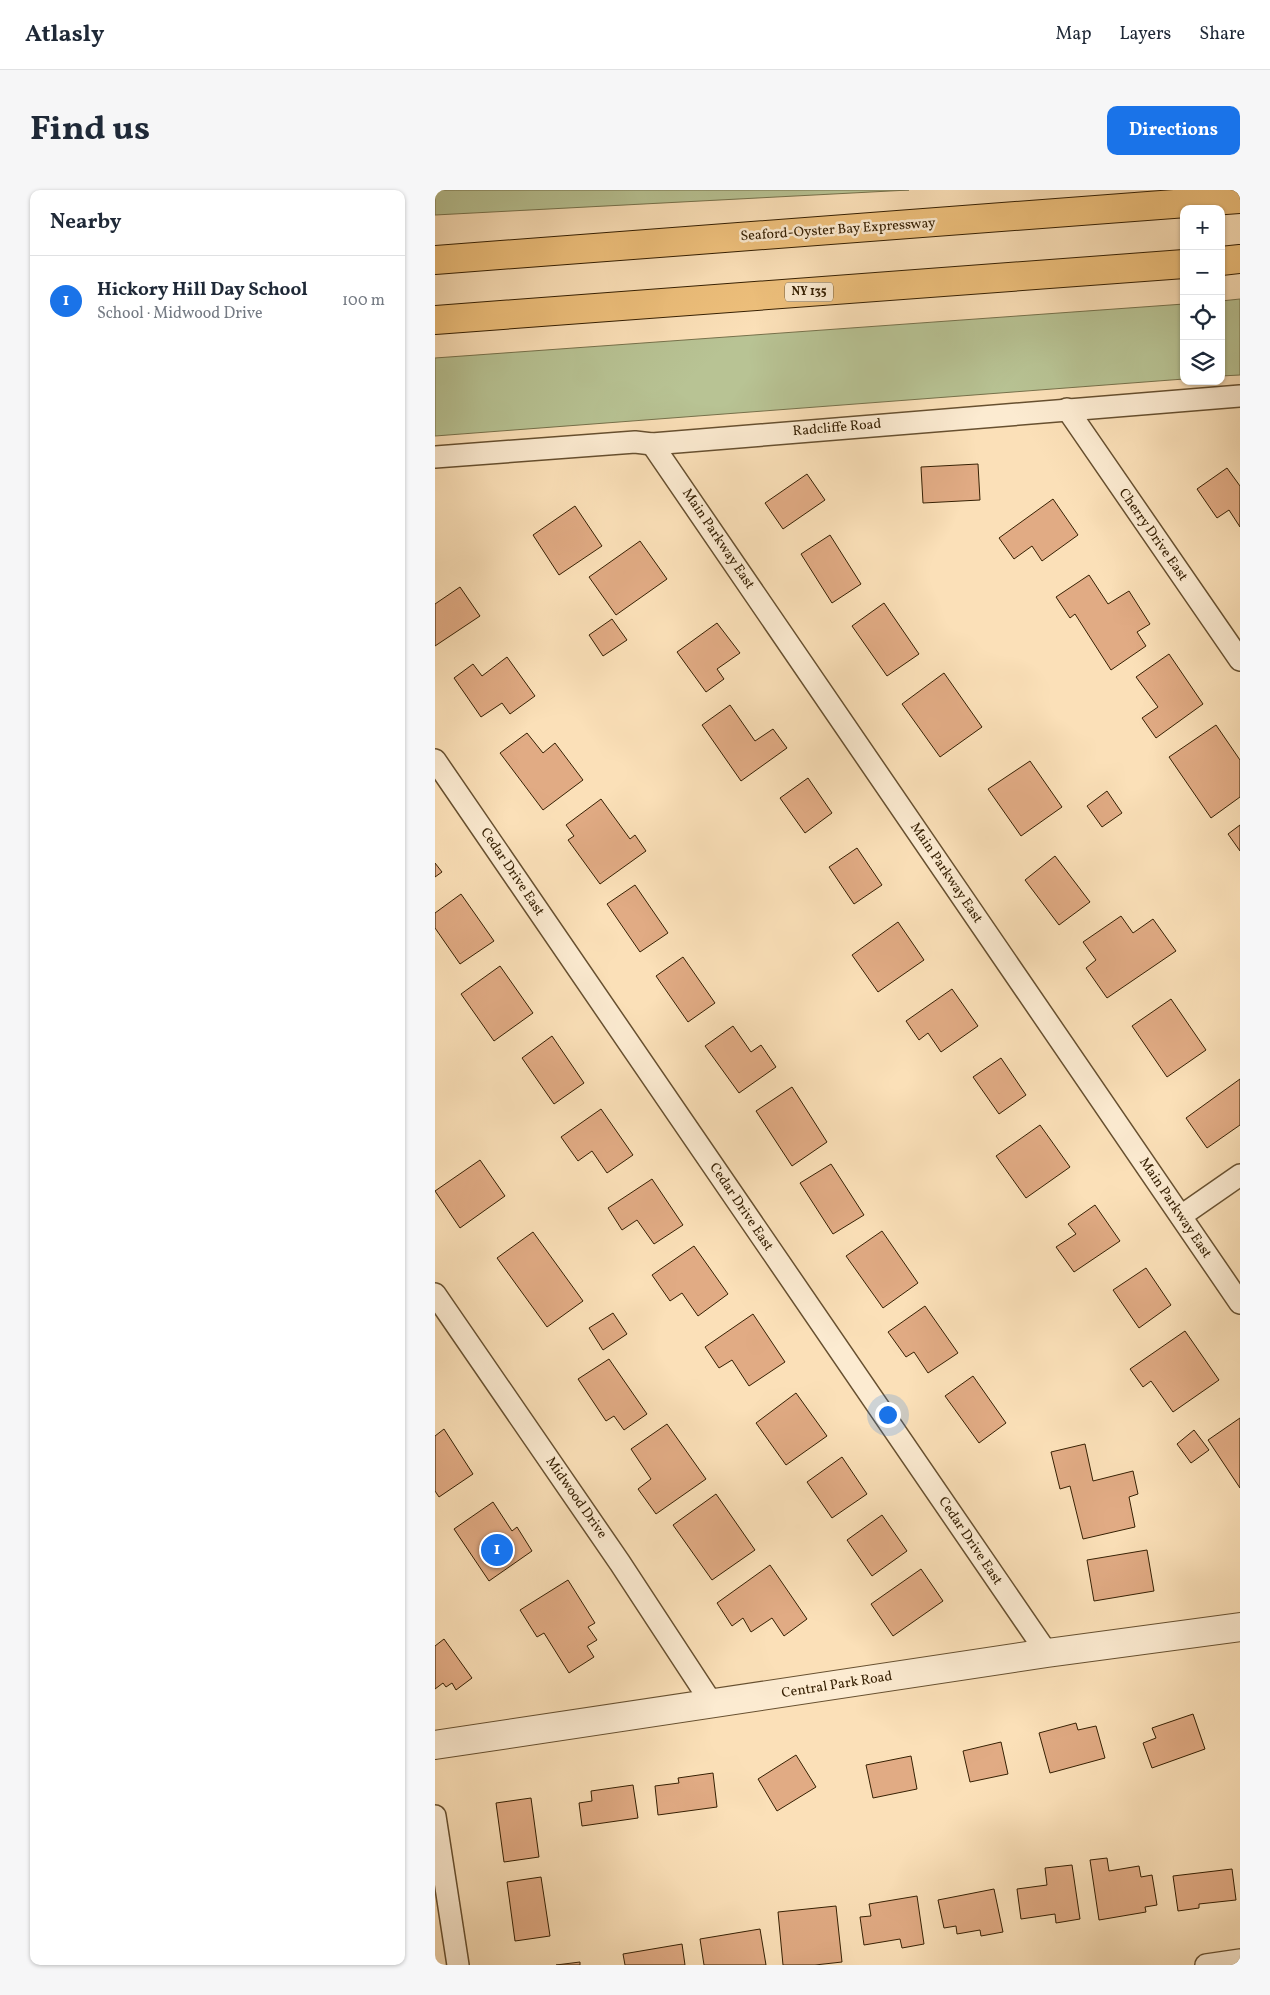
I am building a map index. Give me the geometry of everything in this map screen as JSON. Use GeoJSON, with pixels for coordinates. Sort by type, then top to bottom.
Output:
{"type":"FeatureCollection","features":[{"type":"Feature","properties":{"kind":"highway","name":"Seaford-Oyster Bay Expressway"},"geometry":{"type":"LineString","coordinates":[[435,260],[1240,199]]}},
{"type":"Feature","properties":{"kind":"highway"},"geometry":{"type":"LineString","coordinates":[[435,251],[525,253]]}},
{"type":"Feature","properties":{"kind":"highway"},"geometry":{"type":"LineString","coordinates":[[1225,261],[1240,259]]}},
{"type":"Feature","properties":{"kind":"highway","name":"NY 135"},"geometry":{"type":"LineString","coordinates":[[435,320],[1180,264]]}},
{"type":"Feature","properties":{"kind":"street","name":"Radcliffe Road"},"geometry":{"type":"LineString","coordinates":[[435,457],[635,442],[652,444],[1240,396]]}},
{"type":"Feature","properties":{"kind":"street","name":"Cherry Drive East"},"geometry":{"type":"LineString","coordinates":[[1067,410],[1240,660]]}},
{"type":"Feature","properties":{"kind":"street","name":"Main Parkway East"},"geometry":{"type":"LineString","coordinates":[[652,444],[1240,1303]]}},
{"type":"Feature","properties":{"kind":"street","name":"Cedar Drive East"},"geometry":{"type":"LineString","coordinates":[[435,760],[1047,1653]]}},
{"type":"Feature","properties":{"kind":"street"},"geometry":{"type":"LineString","coordinates":[[1181,1216],[1240,1175]]}},
{"type":"Feature","properties":{"kind":"street","name":"Midwood Drive"},"geometry":{"type":"LineString","coordinates":[[435,1294],[620,1564],[713,1704]]}},
{"type":"Feature","properties":{"kind":"street","name":"Central Park Road"},"geometry":{"type":"LineString","coordinates":[[435,1744],[1047,1653],[1240,1627]]}},
{"type":"Feature","properties":{"kind":"street"},"geometry":{"type":"LineString","coordinates":[[435,1816],[458,1965]]}},
{"type":"Feature","properties":{"kind":"street"},"geometry":{"type":"LineString","coordinates":[[1206,1965],[1240,1960]]}},
{"type":"Feature","properties":{"kind":"green space"},"geometry":{"type":"Polygon","coordinates":[[[435,190],[909,190],[435,215],[435,190]]]}},
{"type":"Feature","properties":{"kind":"green space"},"geometry":{"type":"Polygon","coordinates":[[[1240,299],[1240,375],[1225,376],[1225,301],[1240,299]]]}},
{"type":"Feature","properties":{"kind":"green space"},"geometry":{"type":"Polygon","coordinates":[[[1180,304],[1180,379],[435,436],[435,358],[1180,304]]]}},
{"type":"Feature","properties":{"kind":"building"},"geometry":{"type":"Polygon","coordinates":[[[978,464],[980,500],[923,503],[921,467],[978,464]]]}},
{"type":"Feature","properties":{"kind":"building"},"geometry":{"type":"Polygon","coordinates":[[[1227,468],[1240,486],[1240,527],[1229,510],[1217,518],[1197,489],[1227,468]]]}},
{"type":"Feature","properties":{"kind":"building"},"geometry":{"type":"Polygon","coordinates":[[[807,474],[825,500],[783,529],[765,503],[807,474]]]}},
{"type":"Feature","properties":{"kind":"building"},"geometry":{"type":"Polygon","coordinates":[[[1053,499],[1078,535],[1042,561],[1032,546],[1014,559],[999,538],[1053,499]]]}},
{"type":"Feature","properties":{"kind":"building"},"geometry":{"type":"Polygon","coordinates":[[[575,506],[602,546],[559,575],[533,535],[575,506]]]}},
{"type":"Feature","properties":{"kind":"building"},"geometry":{"type":"Polygon","coordinates":[[[830,535],[861,584],[832,603],[801,554],[830,535]]]}},
{"type":"Feature","properties":{"kind":"building"},"geometry":{"type":"Polygon","coordinates":[[[640,541],[667,579],[616,615],[589,577],[640,541]]]}},
{"type":"Feature","properties":{"kind":"building"},"geometry":{"type":"Polygon","coordinates":[[[1089,575],[1108,604],[1129,591],[1150,624],[1137,632],[1146,646],[1111,670],[1075,614],[1070,618],[1056,597],[1089,575]]]}},
{"type":"Feature","properties":{"kind":"building"},"geometry":{"type":"Polygon","coordinates":[[[460,587],[480,616],[435,646],[435,604],[460,587]]]}},
{"type":"Feature","properties":{"kind":"building"},"geometry":{"type":"Polygon","coordinates":[[[884,603],[919,654],[887,676],[852,626],[884,603]]]}},
{"type":"Feature","properties":{"kind":"building"},"geometry":{"type":"Polygon","coordinates":[[[612,619],[627,640],[603,656],[589,635],[612,619]]]}},
{"type":"Feature","properties":{"kind":"building"},"geometry":{"type":"Polygon","coordinates":[[[717,623],[740,653],[717,669],[724,679],[706,692],[677,652],[717,623]]]}},
{"type":"Feature","properties":{"kind":"building"},"geometry":{"type":"Polygon","coordinates":[[[1169,654],[1203,704],[1156,738],[1142,718],[1158,707],[1136,677],[1169,654]]]}},
{"type":"Feature","properties":{"kind":"building"},"geometry":{"type":"Polygon","coordinates":[[[507,657],[535,696],[510,714],[502,703],[481,717],[454,678],[473,664],[482,676],[507,657]]]}},
{"type":"Feature","properties":{"kind":"building"},"geometry":{"type":"Polygon","coordinates":[[[944,673],[982,727],[940,757],[902,704],[944,673]]]}},
{"type":"Feature","properties":{"kind":"building"},"geometry":{"type":"Polygon","coordinates":[[[730,705],[755,741],[773,729],[787,748],[741,781],[702,725],[730,705]]]}},
{"type":"Feature","properties":{"kind":"building"},"geometry":{"type":"Polygon","coordinates":[[[1216,725],[1240,760],[1240,797],[1211,818],[1169,757],[1216,725]]]}},
{"type":"Feature","properties":{"kind":"building"},"geometry":{"type":"Polygon","coordinates":[[[527,733],[543,753],[555,743],[583,780],[543,810],[500,753],[527,733]]]}},
{"type":"Feature","properties":{"kind":"building"},"geometry":{"type":"Polygon","coordinates":[[[1030,761],[1062,807],[1021,836],[988,789],[1030,761]]]}},
{"type":"Feature","properties":{"kind":"building"},"geometry":{"type":"Polygon","coordinates":[[[808,778],[832,813],[805,833],[780,798],[808,778]]]}},
{"type":"Feature","properties":{"kind":"building"},"geometry":{"type":"Polygon","coordinates":[[[1107,791],[1122,813],[1102,827],[1087,806],[1107,791]]]}},
{"type":"Feature","properties":{"kind":"building"},"geometry":{"type":"Polygon","coordinates":[[[601,799],[630,839],[635,835],[646,851],[600,884],[568,840],[574,836],[566,825],[601,799]]]}},
{"type":"Feature","properties":{"kind":"building"},"geometry":{"type":"Polygon","coordinates":[[[1240,825],[1240,851],[1228,834],[1240,825]]]}},
{"type":"Feature","properties":{"kind":"building"},"geometry":{"type":"Polygon","coordinates":[[[857,848],[882,885],[854,904],[829,867],[857,848]]]}},
{"type":"Feature","properties":{"kind":"building"},"geometry":{"type":"Polygon","coordinates":[[[1055,856],[1090,902],[1059,925],[1025,880],[1055,856]]]}},
{"type":"Feature","properties":{"kind":"building"},"geometry":{"type":"Polygon","coordinates":[[[435,863],[442,872],[435,877],[435,863]]]}},
{"type":"Feature","properties":{"kind":"building"},"geometry":{"type":"Polygon","coordinates":[[[635,885],[668,933],[640,952],[607,904],[635,885]]]}},
{"type":"Feature","properties":{"kind":"building"},"geometry":{"type":"Polygon","coordinates":[[[461,894],[494,941],[460,964],[435,928],[435,913],[461,894]]]}},
{"type":"Feature","properties":{"kind":"building"},"geometry":{"type":"Polygon","coordinates":[[[1121,916],[1133,933],[1153,919],[1176,951],[1107,998],[1086,968],[1096,960],[1083,942],[1121,916]]]}},
{"type":"Feature","properties":{"kind":"building"},"geometry":{"type":"Polygon","coordinates":[[[898,922],[924,960],[878,992],[852,955],[898,922]]]}},
{"type":"Feature","properties":{"kind":"building"},"geometry":{"type":"Polygon","coordinates":[[[683,957],[715,1003],[688,1022],[656,976],[683,957]]]}},
{"type":"Feature","properties":{"kind":"building"},"geometry":{"type":"Polygon","coordinates":[[[500,966],[533,1013],[494,1041],[461,994],[500,966]]]}},
{"type":"Feature","properties":{"kind":"building"},"geometry":{"type":"Polygon","coordinates":[[[952,989],[978,1026],[941,1052],[928,1033],[919,1040],[906,1021],[952,989]]]}},
{"type":"Feature","properties":{"kind":"building"},"geometry":{"type":"Polygon","coordinates":[[[1171,999],[1206,1050],[1167,1077],[1132,1026],[1171,999]]]}},
{"type":"Feature","properties":{"kind":"building"},"geometry":{"type":"Polygon","coordinates":[[[733,1026],[751,1052],[761,1045],[776,1067],[739,1093],[705,1046],[733,1026]]]}},
{"type":"Feature","properties":{"kind":"building"},"geometry":{"type":"Polygon","coordinates":[[[552,1036],[584,1083],[554,1104],[522,1058],[552,1036]]]}},
{"type":"Feature","properties":{"kind":"building"},"geometry":{"type":"Polygon","coordinates":[[[1001,1058],[1026,1095],[999,1114],[973,1077],[1001,1058]]]}},
{"type":"Feature","properties":{"kind":"building"},"geometry":{"type":"Polygon","coordinates":[[[1240,1079],[1240,1125],[1207,1148],[1186,1118],[1240,1079]]]}},
{"type":"Feature","properties":{"kind":"building"},"geometry":{"type":"Polygon","coordinates":[[[792,1087],[827,1142],[792,1166],[756,1111],[792,1087]]]}},
{"type":"Feature","properties":{"kind":"building"},"geometry":{"type":"Polygon","coordinates":[[[601,1109],[633,1155],[607,1173],[592,1151],[578,1161],[561,1137],[601,1109]]]}},
{"type":"Feature","properties":{"kind":"building"},"geometry":{"type":"Polygon","coordinates":[[[1040,1125],[1070,1167],[1026,1198],[996,1156],[1040,1125]]]}},
{"type":"Feature","properties":{"kind":"building"},"geometry":{"type":"Polygon","coordinates":[[[480,1160],[505,1196],[460,1228],[435,1191],[480,1160]]]}},
{"type":"Feature","properties":{"kind":"building"},"geometry":{"type":"Polygon","coordinates":[[[831,1164],[864,1215],[833,1234],[800,1183],[831,1164]]]}},
{"type":"Feature","properties":{"kind":"building"},"geometry":{"type":"Polygon","coordinates":[[[652,1179],[683,1225],[654,1244],[637,1220],[622,1230],[608,1208],[652,1179]]]}},
{"type":"Feature","properties":{"kind":"building"},"geometry":{"type":"Polygon","coordinates":[[[1095,1205],[1120,1241],[1074,1272],[1056,1247],[1076,1234],[1068,1224],[1095,1205]]]}},
{"type":"Feature","properties":{"kind":"building"},"geometry":{"type":"Polygon","coordinates":[[[882,1231],[918,1283],[883,1308],[846,1256],[882,1231]]]}},
{"type":"Feature","properties":{"kind":"building"},"geometry":{"type":"Polygon","coordinates":[[[533,1232],[583,1301],[547,1327],[497,1258],[533,1232]]]}},
{"type":"Feature","properties":{"kind":"building"},"geometry":{"type":"Polygon","coordinates":[[[694,1246],[728,1294],[698,1316],[682,1293],[670,1301],[652,1275],[694,1246]]]}},
{"type":"Feature","properties":{"kind":"building"},"geometry":{"type":"Polygon","coordinates":[[[1146,1268],[1171,1305],[1139,1328],[1113,1290],[1146,1268]]]}},
{"type":"Feature","properties":{"kind":"building"},"geometry":{"type":"Polygon","coordinates":[[[925,1306],[958,1353],[928,1373],[914,1352],[906,1357],[888,1332],[925,1306]]]}},
{"type":"Feature","properties":{"kind":"building"},"geometry":{"type":"Polygon","coordinates":[[[613,1313],[627,1334],[603,1350],[589,1328],[613,1313]]]}},
{"type":"Feature","properties":{"kind":"building"},"geometry":{"type":"Polygon","coordinates":[[[753,1314],[785,1362],[749,1386],[732,1360],[719,1368],[705,1347],[753,1314]]]}},
{"type":"Feature","properties":{"kind":"building"},"geometry":{"type":"Polygon","coordinates":[[[1185,1331],[1219,1380],[1173,1412],[1151,1381],[1143,1387],[1130,1369],[1185,1331]]]}},
{"type":"Feature","properties":{"kind":"building"},"geometry":{"type":"Polygon","coordinates":[[[609,1359],[647,1414],[624,1430],[614,1416],[606,1421],[578,1379],[609,1359]]]}},
{"type":"Feature","properties":{"kind":"building"},"geometry":{"type":"Polygon","coordinates":[[[973,1376],[1006,1423],[979,1443],[945,1396],[973,1376]]]}},
{"type":"Feature","properties":{"kind":"building"},"geometry":{"type":"Polygon","coordinates":[[[796,1393],[827,1436],[786,1465],[756,1423],[796,1393]]]}},
{"type":"Feature","properties":{"kind":"building"},"geometry":{"type":"Polygon","coordinates":[[[1240,1418],[1240,1488],[1208,1440],[1240,1418]]]}},
{"type":"Feature","properties":{"kind":"building"},"geometry":{"type":"Polygon","coordinates":[[[667,1424],[706,1479],[656,1514],[638,1489],[651,1479],[631,1449],[667,1424]]]}},
{"type":"Feature","properties":{"kind":"building"},"geometry":{"type":"Polygon","coordinates":[[[444,1429],[473,1474],[439,1497],[435,1491],[435,1436],[444,1429]]]}},
{"type":"Feature","properties":{"kind":"building"},"geometry":{"type":"Polygon","coordinates":[[[1194,1430],[1209,1450],[1191,1463],[1177,1444],[1194,1430]]]}},
{"type":"Feature","properties":{"kind":"building"},"geometry":{"type":"Polygon","coordinates":[[[1085,1444],[1093,1481],[1133,1471],[1138,1494],[1129,1497],[1135,1527],[1083,1539],[1070,1486],[1060,1489],[1051,1452],[1085,1444]]]}},
{"type":"Feature","properties":{"kind":"building"},"geometry":{"type":"Polygon","coordinates":[[[842,1457],[867,1494],[832,1518],[807,1482],[842,1457]]]}},
{"type":"Feature","properties":{"kind":"building"},"geometry":{"type":"Polygon","coordinates":[[[716,1494],[755,1550],[712,1580],[673,1525],[716,1494]]]}},
{"type":"Feature","properties":{"kind":"building"},"geometry":{"type":"Polygon","coordinates":[[[493,1502],[512,1531],[517,1527],[532,1551],[489,1581],[454,1529],[493,1502]]]}},
{"type":"Feature","properties":{"kind":"building"},"geometry":{"type":"Polygon","coordinates":[[[882,1515],[907,1551],[872,1576],[847,1540],[882,1515]]]}},
{"type":"Feature","properties":{"kind":"building"},"geometry":{"type":"Polygon","coordinates":[[[1147,1550],[1154,1591],[1094,1601],[1087,1560],[1147,1550]]]}},
{"type":"Feature","properties":{"kind":"building"},"geometry":{"type":"Polygon","coordinates":[[[770,1565],[807,1619],[784,1636],[772,1618],[751,1632],[743,1618],[732,1626],[717,1603],[770,1565]]]}},
{"type":"Feature","properties":{"kind":"building"},"geometry":{"type":"Polygon","coordinates":[[[921,1569],[943,1601],[893,1636],[871,1604],[921,1569]]]}},
{"type":"Feature","properties":{"kind":"building"},"geometry":{"type":"Polygon","coordinates":[[[568,1580],[595,1623],[588,1627],[597,1640],[587,1646],[594,1657],[569,1673],[544,1633],[537,1637],[520,1610],[568,1580]]]}},
{"type":"Feature","properties":{"kind":"building"},"geometry":{"type":"Polygon","coordinates":[[[444,1639],[472,1678],[456,1690],[452,1683],[446,1687],[443,1683],[435,1689],[435,1646],[444,1639]]]}},
{"type":"Feature","properties":{"kind":"building"},"geometry":{"type":"Polygon","coordinates":[[[1193,1714],[1205,1749],[1152,1768],[1143,1743],[1156,1738],[1152,1728],[1193,1714]]]}},
{"type":"Feature","properties":{"kind":"building"},"geometry":{"type":"Polygon","coordinates":[[[1076,1723],[1078,1730],[1096,1726],[1105,1758],[1050,1773],[1039,1733],[1076,1723]]]}},
{"type":"Feature","properties":{"kind":"building"},"geometry":{"type":"Polygon","coordinates":[[[1001,1742],[1008,1774],[970,1782],[963,1751],[1001,1742]]]}},
{"type":"Feature","properties":{"kind":"building"},"geometry":{"type":"Polygon","coordinates":[[[796,1755],[816,1787],[777,1811],[758,1779],[796,1755]]]}},
{"type":"Feature","properties":{"kind":"building"},"geometry":{"type":"Polygon","coordinates":[[[911,1756],[917,1789],[873,1798],[866,1765],[911,1756]]]}},
{"type":"Feature","properties":{"kind":"building"},"geometry":{"type":"Polygon","coordinates":[[[713,1773],[717,1807],[658,1815],[655,1786],[679,1783],[678,1778],[713,1773]]]}},
{"type":"Feature","properties":{"kind":"building"},"geometry":{"type":"Polygon","coordinates":[[[633,1785],[638,1818],[582,1826],[579,1803],[592,1801],[591,1791],[633,1785]]]}},
{"type":"Feature","properties":{"kind":"building"},"geometry":{"type":"Polygon","coordinates":[[[531,1798],[539,1857],[504,1862],[496,1803],[531,1798]]]}},
{"type":"Feature","properties":{"kind":"building"},"geometry":{"type":"Polygon","coordinates":[[[1107,1858],[1109,1871],[1139,1866],[1141,1877],[1152,1875],[1157,1905],[1145,1907],[1146,1912],[1099,1920],[1090,1860],[1107,1858]]]}},
{"type":"Feature","properties":{"kind":"building"},"geometry":{"type":"Polygon","coordinates":[[[1072,1865],[1080,1919],[1056,1923],[1055,1914],[1021,1919],[1017,1889],[1047,1885],[1045,1868],[1072,1865]]]}},
{"type":"Feature","properties":{"kind":"building"},"geometry":{"type":"Polygon","coordinates":[[[1232,1869],[1236,1900],[1199,1904],[1199,1908],[1178,1911],[1173,1876],[1232,1869]]]}},
{"type":"Feature","properties":{"kind":"building"},"geometry":{"type":"Polygon","coordinates":[[[541,1877],[550,1936],[515,1941],[507,1882],[541,1877]]]}},
{"type":"Feature","properties":{"kind":"building"},"geometry":{"type":"Polygon","coordinates":[[[994,1889],[1003,1932],[981,1936],[980,1930],[957,1934],[956,1926],[944,1928],[938,1900],[994,1889]]]}},
{"type":"Feature","properties":{"kind":"building"},"geometry":{"type":"Polygon","coordinates":[[[917,1896],[924,1944],[902,1948],[900,1939],[864,1945],[860,1917],[871,1916],[869,1904],[917,1896]]]}},
{"type":"Feature","properties":{"kind":"building"},"geometry":{"type":"Polygon","coordinates":[[[836,1906],[842,1962],[815,1965],[783,1965],[778,1912],[836,1906]]]}},
{"type":"Feature","properties":{"kind":"building"},"geometry":{"type":"Polygon","coordinates":[[[760,1929],[766,1965],[704,1965],[700,1939],[760,1929]]]}},
{"type":"Feature","properties":{"kind":"building"},"geometry":{"type":"Polygon","coordinates":[[[682,1944],[685,1965],[625,1965],[623,1954],[682,1944]]]}},
{"type":"Feature","properties":{"kind":"building"},"geometry":{"type":"Polygon","coordinates":[[[580,1962],[580,1965],[556,1965],[580,1962]]]}},
{"type":"Feature","properties":{"kind":"place","name":"Hickory Hill Day School"},"geometry":{"type":"Point","coordinates":[497,1550]}}]}
